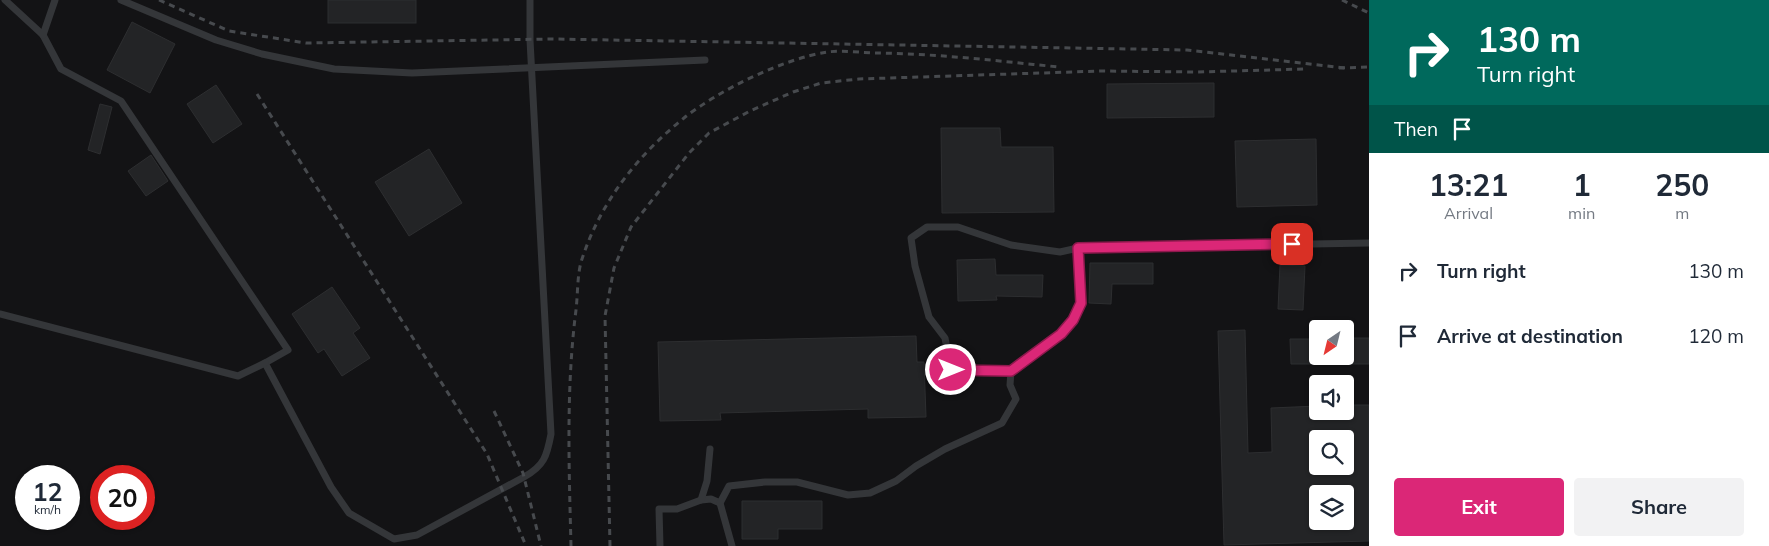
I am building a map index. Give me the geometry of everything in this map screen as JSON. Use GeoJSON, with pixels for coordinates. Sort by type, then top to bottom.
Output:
{"type":"FeatureCollection","features":[{"type":"Feature","properties":{"kind":"lane"},"geometry":{"type":"LineString","coordinates":[[0,314],[238,376],[288,350],[121,101],[61,69],[43,35],[5,0]]}},
{"type":"Feature","properties":{"kind":"lane"},"geometry":{"type":"LineString","coordinates":[[43,35],[55,0]]}},
{"type":"Feature","properties":{"kind":"lane"},"geometry":{"type":"LineString","coordinates":[[121,0],[216,40],[262,54],[334,70],[412,73],[705,60]]}},
{"type":"Feature","properties":{"kind":"lane"},"geometry":{"type":"LineString","coordinates":[[265,363],[331,487],[348,513],[373,529],[394,539],[417,535],[535,471],[547,456],[551,434],[530,0]]}},
{"type":"Feature","properties":{"kind":"lane"},"geometry":{"type":"LineString","coordinates":[[1078,248],[1081,303],[1073,320],[1061,334],[1011,371],[951,370],[945,338],[928,317],[915,266],[911,238],[927,227],[958,227],[1011,245],[1060,252],[1078,248],[1369,243]]}},
{"type":"Feature","properties":{"kind":"lane"},"geometry":{"type":"LineString","coordinates":[[732,546],[720,503],[729,486],[765,482],[797,482],[848,495],[870,492],[896,481],[916,466],[945,449],[1002,423],[1016,399],[1010,385],[1011,371]]}},
{"type":"Feature","properties":{"kind":"lane"},"geometry":{"type":"LineString","coordinates":[[701,500],[707,481],[710,449]]}},
{"type":"Feature","properties":{"kind":"lane"},"geometry":{"type":"LineString","coordinates":[[660,546],[660,509],[677,509],[701,500],[711,499],[720,503]]}},
{"type":"Feature","properties":{"kind":"building"},"geometry":{"type":"Polygon","coordinates":[[[328,0],[416,0],[416,23],[328,23],[328,0]]]}},
{"type":"Feature","properties":{"kind":"building"},"geometry":{"type":"Polygon","coordinates":[[[132,22],[175,44],[150,93],[107,70],[132,22]]]}},
{"type":"Feature","properties":{"kind":"building"},"geometry":{"type":"Polygon","coordinates":[[[1214,83],[1214,117],[1107,118],[1107,84],[1214,83]]]}},
{"type":"Feature","properties":{"kind":"building"},"geometry":{"type":"Polygon","coordinates":[[[216,85],[242,124],[213,143],[187,104],[216,85]]]}},
{"type":"Feature","properties":{"kind":"building"},"geometry":{"type":"Polygon","coordinates":[[[100,104],[112,107],[100,154],[88,150],[100,104]]]}},
{"type":"Feature","properties":{"kind":"building"},"geometry":{"type":"Polygon","coordinates":[[[941,128],[1000,128],[1001,147],[1053,147],[1054,212],[942,213],[941,128]]]}},
{"type":"Feature","properties":{"kind":"building"},"geometry":{"type":"Polygon","coordinates":[[[1316,139],[1317,205],[1237,207],[1235,141],[1316,139]]]}},
{"type":"Feature","properties":{"kind":"building"},"geometry":{"type":"Polygon","coordinates":[[[429,149],[462,203],[409,236],[375,182],[429,149]]]}},
{"type":"Feature","properties":{"kind":"building"},"geometry":{"type":"Polygon","coordinates":[[[151,155],[168,181],[146,196],[128,171],[151,155]]]}},
{"type":"Feature","properties":{"kind":"building"},"geometry":{"type":"Polygon","coordinates":[[[995,259],[996,275],[1043,275],[1042,297],[996,296],[997,300],[958,301],[957,260],[995,259]]]}},
{"type":"Feature","properties":{"kind":"building"},"geometry":{"type":"Polygon","coordinates":[[[1090,263],[1153,263],[1153,284],[1112,284],[1111,304],[1089,303],[1090,263]]]}},
{"type":"Feature","properties":{"kind":"building"},"geometry":{"type":"Polygon","coordinates":[[[1280,265],[1305,266],[1303,310],[1278,309],[1280,265]]]}},
{"type":"Feature","properties":{"kind":"building"},"geometry":{"type":"Polygon","coordinates":[[[332,287],[360,328],[353,333],[370,358],[342,376],[324,349],[318,353],[292,314],[332,287]]]}},
{"type":"Feature","properties":{"kind":"building"},"geometry":{"type":"Polygon","coordinates":[[[1245,330],[1248,453],[1272,452],[1271,408],[1309,406],[1309,420],[1354,420],[1354,405],[1369,405],[1369,541],[1224,545],[1218,331],[1245,330]]]}},
{"type":"Feature","properties":{"kind":"building"},"geometry":{"type":"Polygon","coordinates":[[[916,336],[917,362],[924,362],[926,417],[868,418],[868,409],[720,413],[721,420],[660,421],[658,342],[916,336]]]}},
{"type":"Feature","properties":{"kind":"building"},"geometry":{"type":"Polygon","coordinates":[[[1354,338],[1369,338],[1369,364],[1354,364],[1354,338]]]}},
{"type":"Feature","properties":{"kind":"building"},"geometry":{"type":"Polygon","coordinates":[[[1290,339],[1309,339],[1309,364],[1291,364],[1290,339]]]}},
{"type":"Feature","properties":{"kind":"building"},"geometry":{"type":"Polygon","coordinates":[[[742,501],[822,501],[822,529],[778,529],[778,539],[742,539],[742,501]]]}},
{"type":"Feature","properties":{"kind":"railway"},"geometry":{"type":"LineString","coordinates":[[159,0],[229,31],[306,43],[553,39],[1187,50],[1345,68]]}},
{"type":"Feature","properties":{"kind":"railway"},"geometry":{"type":"LineString","coordinates":[[1342,0],[1369,13]]}},
{"type":"Feature","properties":{"kind":"railway"},"geometry":{"type":"LineString","coordinates":[[571,546],[569,398],[580,265],[599,218],[610,199],[651,147],[698,107],[733,87],[791,61],[827,52],[847,51],[924,55],[1059,67]]}},
{"type":"Feature","properties":{"kind":"railway"},"geometry":{"type":"LineString","coordinates":[[1339,68],[1369,67]]}},
{"type":"Feature","properties":{"kind":"railway"},"geometry":{"type":"LineString","coordinates":[[610,546],[605,316],[614,268],[631,227],[689,153],[709,133],[750,111],[793,92],[821,83],[859,79],[1101,71],[1198,72],[1304,69]]}},
{"type":"Feature","properties":{"kind":"railway"},"geometry":{"type":"LineString","coordinates":[[257,94],[487,454],[526,546]]}},
{"type":"Feature","properties":{"kind":"railway"},"geometry":{"type":"LineString","coordinates":[[494,411],[523,473],[541,546]]}},
{"type":"Feature","properties":{"kind":"route"},"geometry":{"type":"LineString","coordinates":[[951,370],[1011,371],[1061,334],[1073,320],[1081,303],[1078,248],[1292,244]]}}]}
